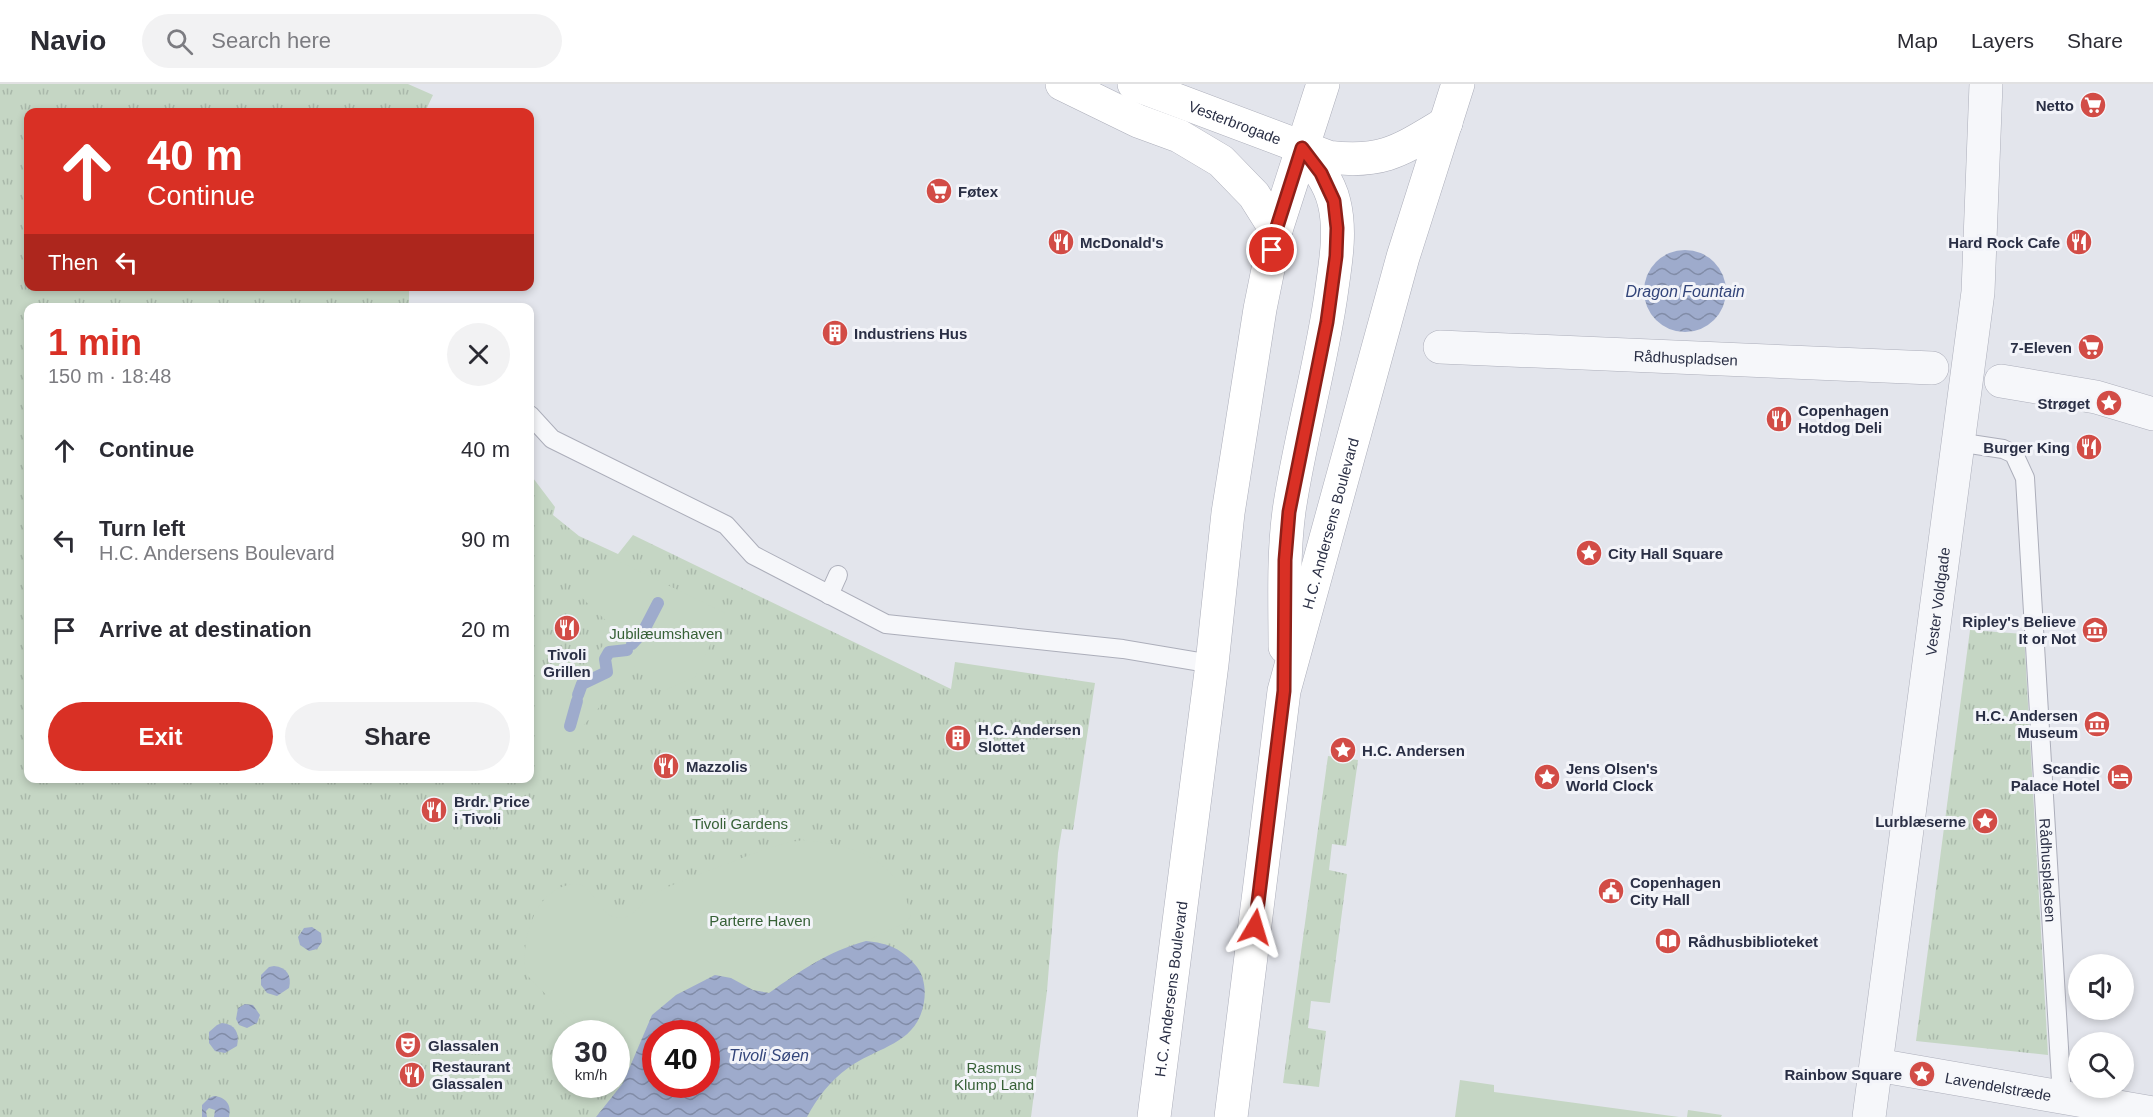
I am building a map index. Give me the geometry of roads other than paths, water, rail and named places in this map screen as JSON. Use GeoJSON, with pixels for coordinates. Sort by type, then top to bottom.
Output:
{"type":"FeatureCollection","features":[{"type":"Feature","properties":{"kind":"street"},"geometry":{"type":"LineString","coordinates":[[1062,84],[1138,120],[1179,136],[1221,162],[1254,195],[1276,230]]}},
{"type":"Feature","properties":{"kind":"street","name":"Vesterbrogade"},"geometry":{"type":"LineString","coordinates":[[1134,84],[1302,148],[1328,157],[1354,161],[1378,158],[1401,149],[1446,123]]}},
{"type":"Feature","properties":{"kind":"street","name":"H.C. Andersens Boulevard"},"geometry":{"type":"LineString","coordinates":[[1154,1117],[1212,664],[1228,513],[1260,309],[1276,230],[1323,84]]}},
{"type":"Feature","properties":{"kind":"street","name":"H.C. Andersens Boulevard"},"geometry":{"type":"LineString","coordinates":[[1231,1117],[1284,691],[1403,258],[1458,84]]}},
{"type":"Feature","properties":{"kind":"street","name":"Vester Voldgade"},"geometry":{"type":"LineString","coordinates":[[1869,1117],[1978,292],[1986,84]]}},
{"type":"Feature","properties":{"kind":"street"},"geometry":{"type":"LineString","coordinates":[[1284,691],[1285,560],[1289,512],[1327,322],[1336,256],[1337,228],[1334,201],[1328,185],[1302,148]]}},
{"type":"Feature","properties":{"kind":"street","name":"Rådhuspladsen"},"geometry":{"type":"LineString","coordinates":[[1440,347],[1932,368]]}},
{"type":"Feature","properties":{"kind":"street"},"geometry":{"type":"LineString","coordinates":[[2001,381],[2096,397],[2153,414]]}},
{"type":"Feature","properties":{"kind":"street","name":"Lavendelstræde"},"geometry":{"type":"LineString","coordinates":[[1877,1065],[2153,1113]]}},
{"type":"Feature","properties":{"kind":"lane"},"geometry":{"type":"LineString","coordinates":[[534,419],[552,439],[726,525],[753,555],[885,624],[1123,649],[1212,664]]}},
{"type":"Feature","properties":{"kind":"lane","name":"Rådhuspladsen"},"geometry":{"type":"LineString","coordinates":[[1957,441],[2003,449],[2014,454],[2025,478],[2062,1098]]}},
{"type":"Feature","properties":{"kind":"lane"},"geometry":{"type":"LineString","coordinates":[[829,595],[838,575]]}},
{"type":"Feature","properties":{"kind":"water","name":"Dragon Fountain"},"geometry":{"type":"Polygon","coordinates":[[[1685,250],[1701,253],[1714,262],[1723,275],[1726,291],[1723,307],[1714,320],[1701,329],[1685,332],[1669,329],[1656,320],[1647,307],[1644,291],[1647,275],[1656,262],[1669,253],[1685,250]]]}},
{"type":"Feature","properties":{"kind":"water"},"geometry":{"type":"Polygon","coordinates":[[[312,927],[321,933],[322,942],[317,949],[309,951],[300,945],[298,937],[304,928],[312,927]]]}},
{"type":"Feature","properties":{"kind":"water","name":"Tivoli Søen"},"geometry":{"type":"Polygon","coordinates":[[[866,941],[894,948],[917,967],[925,988],[924,1002],[920,1016],[905,1036],[841,1073],[825,1090],[807,1117],[596,1117],[611,1098],[630,1098],[630,1067],[642,1038],[642,1098],[720,1098],[720,1020],[650,1020],[652,1015],[676,995],[715,975],[731,978],[753,990],[769,993],[815,962],[866,941]]]}},
{"type":"Feature","properties":{"kind":"water"},"geometry":{"type":"Polygon","coordinates":[[[274,966],[285,970],[290,980],[289,988],[277,996],[267,993],[261,985],[261,975],[269,967],[274,966]]]}},
{"type":"Feature","properties":{"kind":"water"},"geometry":{"type":"Polygon","coordinates":[[[245,1004],[253,1005],[260,1015],[257,1023],[247,1028],[239,1025],[236,1019],[238,1008],[245,1004]]]}},
{"type":"Feature","properties":{"kind":"water"},"geometry":{"type":"Polygon","coordinates":[[[222,1023],[233,1027],[238,1037],[237,1046],[225,1053],[215,1051],[209,1043],[209,1032],[222,1023]]]}},
{"type":"Feature","properties":{"kind":"water"},"geometry":{"type":"Polygon","coordinates":[[[214,1096],[227,1102],[230,1109],[229,1117],[214,1117],[215,1110],[209,1108],[206,1111],[207,1117],[202,1117],[202,1105],[214,1096]]]}},
{"type":"Feature","properties":{"kind":"waterway"},"geometry":{"type":"LineString","coordinates":[[632,644],[643,632],[658,603]]}},
{"type":"Feature","properties":{"kind":"waterway"},"geometry":{"type":"LineString","coordinates":[[578,695],[582,684],[607,672],[605,659],[609,652],[627,650]]}},
{"type":"Feature","properties":{"kind":"waterway"},"geometry":{"type":"LineString","coordinates":[[570,726],[577,701]]}},
{"type":"Feature","properties":{"kind":"place","name":"Netto"},"geometry":{"type":"Point","coordinates":[2093,105]}},
{"type":"Feature","properties":{"kind":"place","name":"Føtex"},"geometry":{"type":"Point","coordinates":[939,191]}},
{"type":"Feature","properties":{"kind":"place","name":"McDonald's"},"geometry":{"type":"Point","coordinates":[1061,242]}},
{"type":"Feature","properties":{"kind":"place","name":"Hard Rock Cafe"},"geometry":{"type":"Point","coordinates":[2079,242]}},
{"type":"Feature","properties":{"kind":"place","name":"Industriens Hus"},"geometry":{"type":"Point","coordinates":[835,333]}},
{"type":"Feature","properties":{"kind":"place","name":"7-Eleven"},"geometry":{"type":"Point","coordinates":[2091,347]}},
{"type":"Feature","properties":{"kind":"place","name":"Strøget"},"geometry":{"type":"Point","coordinates":[2109,403]}},
{"type":"Feature","properties":{"kind":"place","name":"Copenhagen Hotdog Deli"},"geometry":{"type":"Point","coordinates":[1779,419]}},
{"type":"Feature","properties":{"kind":"place","name":"Burger King"},"geometry":{"type":"Point","coordinates":[2089,447]}},
{"type":"Feature","properties":{"kind":"place","name":"City Hall Square"},"geometry":{"type":"Point","coordinates":[1589,553]}},
{"type":"Feature","properties":{"kind":"place","name":"Tivoli Grillen"},"geometry":{"type":"Point","coordinates":[567,628]}},
{"type":"Feature","properties":{"kind":"place","name":"Ripley's Believe It or Not"},"geometry":{"type":"Point","coordinates":[2095,630]}},
{"type":"Feature","properties":{"kind":"place","name":"H.C. Andersen Museum"},"geometry":{"type":"Point","coordinates":[2097,724]}},
{"type":"Feature","properties":{"kind":"place","name":"H.C. Andersen Slottet"},"geometry":{"type":"Point","coordinates":[958,738]}},
{"type":"Feature","properties":{"kind":"place","name":"H.C. Andersen"},"geometry":{"type":"Point","coordinates":[1343,750]}},
{"type":"Feature","properties":{"kind":"place","name":"Mazzolis"},"geometry":{"type":"Point","coordinates":[666,766]}},
{"type":"Feature","properties":{"kind":"place","name":"Jens Olsen's World Clock"},"geometry":{"type":"Point","coordinates":[1547,777]}},
{"type":"Feature","properties":{"kind":"place","name":"Scandic Palace Hotel"},"geometry":{"type":"Point","coordinates":[2120,777]}},
{"type":"Feature","properties":{"kind":"place","name":"Brdr. Price i Tivoli"},"geometry":{"type":"Point","coordinates":[434,810]}},
{"type":"Feature","properties":{"kind":"place","name":"Lurblæserne"},"geometry":{"type":"Point","coordinates":[1985,821]}},
{"type":"Feature","properties":{"kind":"place","name":"Copenhagen City Hall"},"geometry":{"type":"Point","coordinates":[1611,891]}},
{"type":"Feature","properties":{"kind":"place","name":"Rådhusbiblioteket"},"geometry":{"type":"Point","coordinates":[1668,941]}},
{"type":"Feature","properties":{"kind":"place","name":"Glassalen"},"geometry":{"type":"Point","coordinates":[408,1045]}},
{"type":"Feature","properties":{"kind":"place","name":"Rainbow Square"},"geometry":{"type":"Point","coordinates":[1922,1074]}},
{"type":"Feature","properties":{"kind":"place","name":"Restaurant Glassalen"},"geometry":{"type":"Point","coordinates":[412,1075]}},
{"type":"Feature","properties":{"kind":"park label","name":"Jubilæumshaven"},"geometry":{"type":"Point","coordinates":[666,633]}},
{"type":"Feature","properties":{"kind":"park label","name":"Tivoli Gardens"},"geometry":{"type":"Point","coordinates":[740,823]}},
{"type":"Feature","properties":{"kind":"park label","name":"Parterre Haven"},"geometry":{"type":"Point","coordinates":[760,920]}},
{"type":"Feature","properties":{"kind":"park label","name":"Rasmus Klump Land"},"geometry":{"type":"Point","coordinates":[994,1076]}}]}
